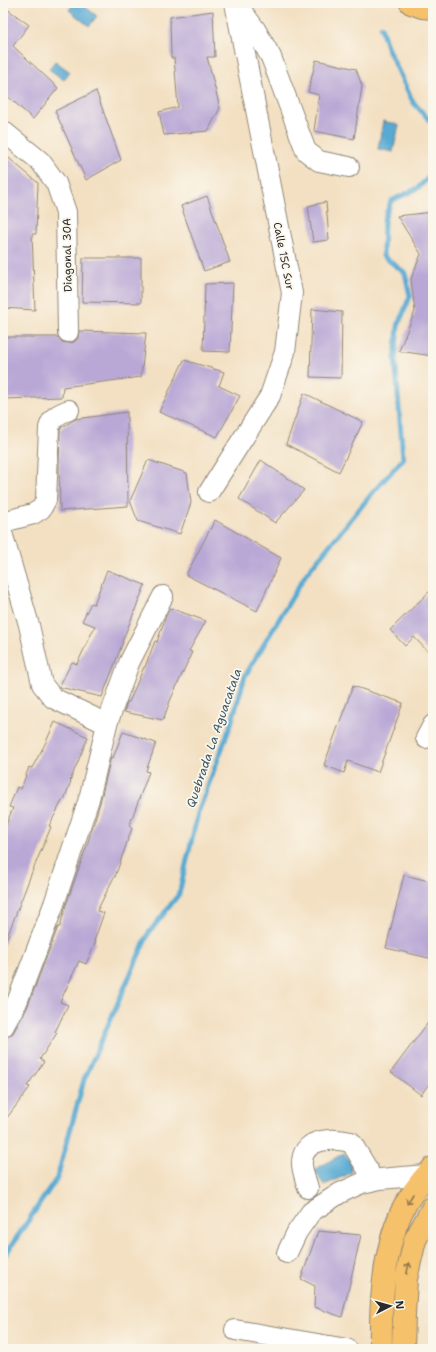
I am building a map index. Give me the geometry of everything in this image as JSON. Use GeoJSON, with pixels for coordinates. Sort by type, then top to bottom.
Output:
{"type":"FeatureCollection","features":[{"type":"Feature","properties":{"kind":"main road"},"geometry":{"type":"LineString","coordinates":[[411,3],[433,8]]}},
{"type":"Feature","properties":{"kind":"main road"},"geometry":{"type":"LineString","coordinates":[[381,1349],[380,1328],[389,1248],[401,1213],[419,1183],[430,1172]]}},
{"type":"Feature","properties":{"kind":"main road"},"geometry":{"type":"LineString","coordinates":[[403,1349],[406,1279],[415,1240],[433,1207]]}},
{"type":"Feature","properties":{"kind":"street"},"geometry":{"type":"LineString","coordinates":[[235,3],[255,29],[271,57],[306,151],[319,160],[349,167]]}},
{"type":"Feature","properties":{"kind":"street","name":"Calle 15C Sur"},"geometry":{"type":"LineString","coordinates":[[209,492],[270,396],[285,352],[292,293],[235,3]]}},
{"type":"Feature","properties":{"kind":"street","name":"Diagonal 30A"},"geometry":{"type":"LineString","coordinates":[[3,131],[40,161],[56,183],[66,212],[68,332]]}},
{"type":"Feature","properties":{"kind":"street"},"geometry":{"type":"LineString","coordinates":[[3,522],[33,514],[41,509],[46,500],[49,428],[51,420],[57,415],[69,410]]}},
{"type":"Feature","properties":{"kind":"street"},"geometry":{"type":"LineString","coordinates":[[3,536],[19,586],[42,684],[53,698],[107,724]]}},
{"type":"Feature","properties":{"kind":"street"},"geometry":{"type":"LineString","coordinates":[[3,1027],[17,1002],[54,904],[90,799],[107,724],[129,663],[163,596]]}},
{"type":"Feature","properties":{"kind":"street"},"geometry":{"type":"LineString","coordinates":[[308,1188],[302,1162],[303,1153],[309,1146],[319,1141],[338,1139],[351,1142],[368,1170],[370,1181]]}},
{"type":"Feature","properties":{"kind":"street"},"geometry":{"type":"LineString","coordinates":[[287,1253],[296,1232],[311,1212],[340,1193],[370,1181],[430,1172]]}},
{"type":"Feature","properties":{"kind":"street"},"geometry":{"type":"LineString","coordinates":[[235,1330],[299,1345],[347,1349]]}},
{"type":"Feature","properties":{"kind":"water"},"geometry":{"type":"Polygon","coordinates":[[[74,3],[80,3],[97,16],[89,26],[69,10],[74,3]]]}},
{"type":"Feature","properties":{"kind":"water"},"geometry":{"type":"Polygon","coordinates":[[[55,61],[70,72],[64,80],[49,69],[55,61]]]}},
{"type":"Feature","properties":{"kind":"water"},"geometry":{"type":"Polygon","coordinates":[[[383,121],[399,125],[393,152],[378,149],[383,121]]]}},
{"type":"Feature","properties":{"kind":"water"},"geometry":{"type":"Polygon","coordinates":[[[344,1153],[351,1161],[351,1173],[324,1185],[314,1170],[344,1153]]]}},
{"type":"Feature","properties":{"kind":"building"},"geometry":{"type":"Polygon","coordinates":[[[3,6],[29,25],[13,46],[58,88],[33,119],[3,92],[3,6]]]}},
{"type":"Feature","properties":{"kind":"building"},"geometry":{"type":"Polygon","coordinates":[[[213,11],[215,57],[207,57],[220,108],[208,131],[164,135],[159,112],[178,107],[174,58],[171,58],[170,17],[213,11]]]}},
{"type":"Feature","properties":{"kind":"building"},"geometry":{"type":"Polygon","coordinates":[[[316,60],[356,69],[362,86],[354,139],[314,131],[319,95],[308,92],[316,60]]]}},
{"type":"Feature","properties":{"kind":"building"},"geometry":{"type":"Polygon","coordinates":[[[96,91],[121,160],[86,180],[55,111],[96,91]]]}},
{"type":"Feature","properties":{"kind":"building"},"geometry":{"type":"Polygon","coordinates":[[[3,153],[38,183],[36,234],[32,234],[35,310],[3,308],[3,153]]]}},
{"type":"Feature","properties":{"kind":"building"},"geometry":{"type":"Polygon","coordinates":[[[207,196],[230,262],[204,271],[181,206],[207,196]]]}},
{"type":"Feature","properties":{"kind":"building"},"geometry":{"type":"Polygon","coordinates":[[[326,202],[329,240],[313,242],[308,206],[326,202]]]}},
{"type":"Feature","properties":{"kind":"building"},"geometry":{"type":"Polygon","coordinates":[[[433,212],[433,356],[399,351],[415,311],[411,279],[421,254],[397,216],[433,212]]]}},
{"type":"Feature","properties":{"kind":"building"},"geometry":{"type":"Polygon","coordinates":[[[83,258],[141,258],[141,303],[82,302],[83,258]]]}},
{"type":"Feature","properties":{"kind":"building"},"geometry":{"type":"Polygon","coordinates":[[[233,283],[230,352],[203,351],[205,284],[233,283]]]}},
{"type":"Feature","properties":{"kind":"building"},"geometry":{"type":"Polygon","coordinates":[[[312,309],[342,312],[341,378],[310,377],[312,309]]]}},
{"type":"Feature","properties":{"kind":"building"},"geometry":{"type":"Polygon","coordinates":[[[79,331],[146,333],[141,377],[63,387],[62,397],[3,399],[3,337],[58,337],[62,342],[69,343],[74,342],[78,338],[79,331]]]}},
{"type":"Feature","properties":{"kind":"building"},"geometry":{"type":"Polygon","coordinates":[[[184,360],[224,372],[219,386],[240,396],[217,437],[159,412],[184,360]]]}},
{"type":"Feature","properties":{"kind":"building"},"geometry":{"type":"Polygon","coordinates":[[[304,393],[363,422],[339,472],[286,444],[304,393]]]}},
{"type":"Feature","properties":{"kind":"building"},"geometry":{"type":"Polygon","coordinates":[[[127,412],[128,506],[60,511],[59,463],[60,430],[62,427],[76,419],[127,412]]]}},
{"type":"Feature","properties":{"kind":"building"},"geometry":{"type":"Polygon","coordinates":[[[148,460],[187,473],[191,503],[180,534],[138,521],[130,501],[148,460]]]}},
{"type":"Feature","properties":{"kind":"building"},"geometry":{"type":"Polygon","coordinates":[[[261,460],[304,490],[275,523],[239,499],[261,460]]]}},
{"type":"Feature","properties":{"kind":"building"},"geometry":{"type":"Polygon","coordinates":[[[215,520],[281,558],[257,611],[186,575],[215,520]]]}},
{"type":"Feature","properties":{"kind":"building"},"geometry":{"type":"Polygon","coordinates":[[[107,570],[145,585],[102,697],[59,687],[72,662],[77,664],[95,626],[82,621],[91,603],[94,604],[107,570]]]}},
{"type":"Feature","properties":{"kind":"building"},"geometry":{"type":"Polygon","coordinates":[[[433,588],[433,657],[414,637],[405,646],[390,630],[433,588]]]}},
{"type":"Feature","properties":{"kind":"building"},"geometry":{"type":"Polygon","coordinates":[[[170,608],[206,621],[189,651],[192,652],[163,720],[124,712],[127,702],[129,702],[155,641],[157,642],[170,608]]]}},
{"type":"Feature","properties":{"kind":"building"},"geometry":{"type":"Polygon","coordinates":[[[353,686],[403,703],[378,772],[348,761],[344,773],[324,765],[353,686]]]}},
{"type":"Feature","properties":{"kind":"building"},"geometry":{"type":"Polygon","coordinates":[[[55,722],[88,737],[64,800],[63,799],[49,826],[51,827],[3,945],[3,832],[13,808],[9,807],[17,787],[21,789],[29,767],[32,768],[55,722]]]}},
{"type":"Feature","properties":{"kind":"building"},"geometry":{"type":"Polygon","coordinates":[[[123,732],[156,743],[146,771],[149,772],[129,826],[132,828],[115,877],[97,911],[104,913],[94,941],[96,941],[86,964],[79,961],[60,1002],[68,1005],[55,1032],[57,1033],[40,1059],[44,1062],[27,1086],[30,1087],[3,1123],[3,1043],[7,1037],[13,1033],[27,1008],[58,927],[60,927],[100,803],[111,757],[113,758],[123,732]]]}},
{"type":"Feature","properties":{"kind":"building"},"geometry":{"type":"Polygon","coordinates":[[[404,875],[433,882],[433,959],[386,948],[404,875]]]}},
{"type":"Feature","properties":{"kind":"building"},"geometry":{"type":"Polygon","coordinates":[[[433,1016],[433,1078],[421,1095],[391,1072],[433,1016]]]}},
{"type":"Feature","properties":{"kind":"building"},"geometry":{"type":"Polygon","coordinates":[[[318,1231],[361,1235],[342,1317],[314,1307],[315,1286],[301,1279],[318,1231]]]}},
{"type":"Feature","properties":{"kind":"waterway","name":"Quebrada La Aguacatala"},"geometry":{"type":"LineString","coordinates":[[381,27],[387,47],[413,102],[433,124]]}},
{"type":"Feature","properties":{"kind":"waterway","name":"Quebrada La Aguacatala"},"geometry":{"type":"LineString","coordinates":[[3,1258],[57,1178],[84,1080],[148,934],[179,894],[198,813],[231,724],[245,676],[306,574],[375,490],[403,459],[395,357],[398,326],[410,296],[405,273],[383,256],[384,220],[391,201],[418,188],[433,173]]}}]}
